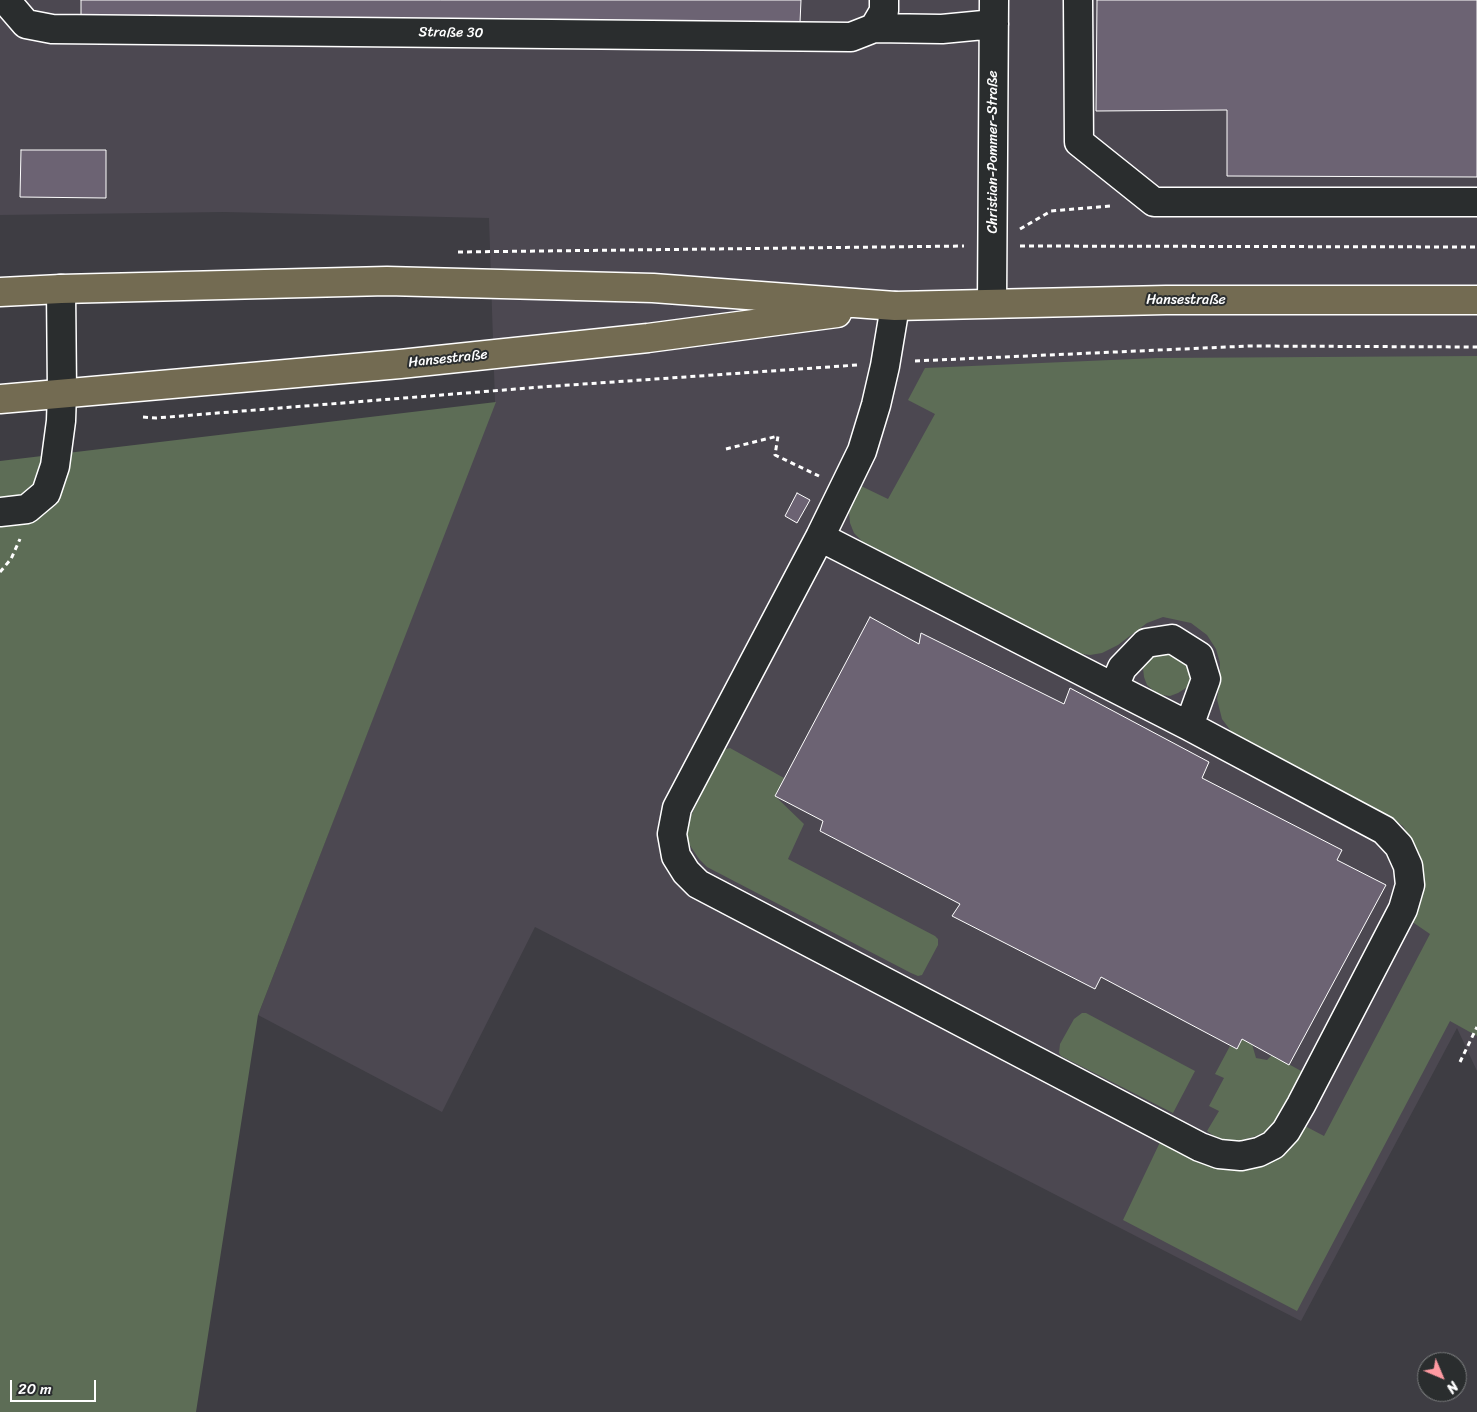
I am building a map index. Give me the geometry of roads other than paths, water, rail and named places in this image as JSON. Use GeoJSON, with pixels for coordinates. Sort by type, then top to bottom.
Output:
{"type":"FeatureCollection","features":[{"type":"Feature","properties":{"kind":"main road","name":"Hansestraße"},"geometry":{"type":"LineString","coordinates":[[0,292],[387,281],[654,288],[895,306]]}},
{"type":"Feature","properties":{"kind":"main road","name":"Hansestraße"},"geometry":{"type":"LineString","coordinates":[[0,399],[62,392],[400,364],[648,338],[895,306],[1176,300],[1477,300]]}},
{"type":"Feature","properties":{"kind":"street","name":"Straße 30"},"geometry":{"type":"LineString","coordinates":[[8,0],[8,3],[26,24],[52,29],[851,37],[874,28]]}},
{"type":"Feature","properties":{"kind":"street"},"geometry":{"type":"LineString","coordinates":[[874,28],[884,12],[884,0]]}},
{"type":"Feature","properties":{"kind":"street"},"geometry":{"type":"LineString","coordinates":[[1078,0],[1079,142],[1154,202],[1477,202]]}},
{"type":"Feature","properties":{"kind":"street"},"geometry":{"type":"LineString","coordinates":[[874,28],[942,29],[994,12]]}},
{"type":"Feature","properties":{"kind":"street","name":"Christian-Pommer-Straße"},"geometry":{"type":"LineString","coordinates":[[992,303],[994,12]]}},
{"type":"Feature","properties":{"kind":"street"},"geometry":{"type":"LineString","coordinates":[[0,512],[28,509],[46,493],[55,466],[61,421],[62,289]]}},
{"type":"Feature","properties":{"kind":"street"},"geometry":{"type":"LineString","coordinates":[[820,537],[1114,687],[1384,830],[1398,846],[1408,866],[1410,885],[1403,909],[1290,1125],[1273,1145],[1259,1152],[1241,1156],[1219,1154],[1200,1147],[698,884],[686,872],[676,856],[672,834],[677,808],[820,537],[862,451],[876,406],[895,306]]}},
{"type":"Feature","properties":{"kind":"street"},"geometry":{"type":"LineString","coordinates":[[1114,687],[1122,668],[1146,643],[1172,639],[1199,656],[1206,679],[1189,726]]}}]}
